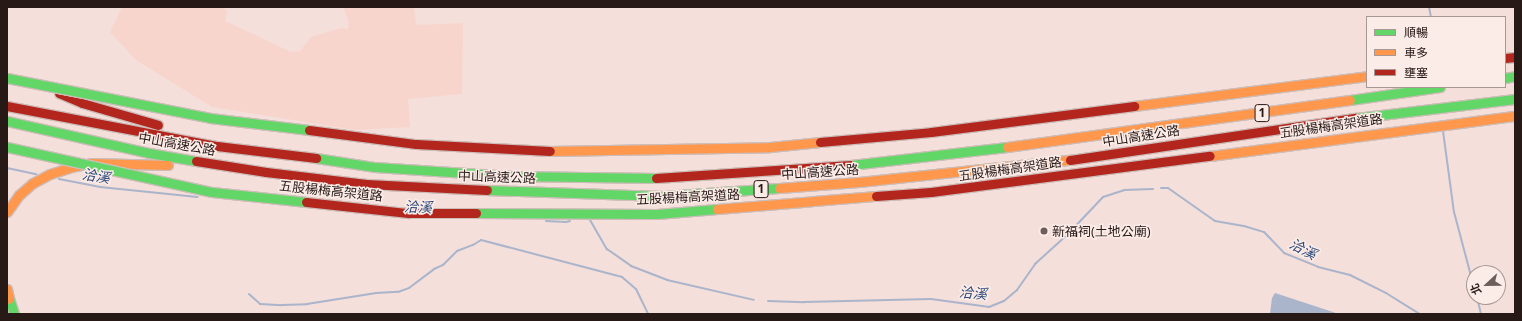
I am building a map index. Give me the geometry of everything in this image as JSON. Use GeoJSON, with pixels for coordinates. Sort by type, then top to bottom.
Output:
{"type":"FeatureCollection","features":[{"type":"Feature","properties":{"kind":"main road"},"geometry":{"type":"LineString","coordinates":[[7,72],[82,103],[139,120],[267,151]]}},
{"type":"Feature","properties":{"kind":"main road","name":"1"},"geometry":{"type":"LineString","coordinates":[[7,78],[61,90],[210,118],[416,144],[568,152],[770,147],[931,132],[1366,76]]}},
{"type":"Feature","properties":{"kind":"main road","name":"中山高速公路"},"geometry":{"type":"LineString","coordinates":[[7,106],[217,146],[267,151],[375,167],[512,176],[654,178],[868,164],[1084,138],[1433,88]]}},
{"type":"Feature","properties":{"kind":"main road","name":"中山高速公路"},"geometry":{"type":"LineString","coordinates":[[7,121],[149,153],[266,172],[374,185],[661,196],[859,182],[1079,159],[1335,120],[1515,99]]}},
{"type":"Feature","properties":{"kind":"main road","name":"五股楊梅高架道路"},"geometry":{"type":"LineString","coordinates":[[7,147],[212,192],[408,213],[657,214],[931,192],[1515,116]]}},
{"type":"Feature","properties":{"kind":"main road"},"geometry":{"type":"LineString","coordinates":[[7,212],[19,195],[33,183],[50,174],[71,167],[91,163],[136,163],[266,172]]}},
{"type":"Feature","properties":{"kind":"main road"},"geometry":{"type":"LineString","coordinates":[[8,294],[14,314]]}},
{"type":"Feature","properties":{"kind":"shaded area"},"geometry":{"type":"Polygon","coordinates":[[[122,7],[222,7],[227,11],[225,21],[291,52],[300,51],[311,37],[341,28],[348,29],[349,22],[343,7],[414,7],[416,25],[463,23],[462,94],[408,99],[410,127],[355,130],[212,107],[136,60],[110,32],[122,7]]]}},
{"type":"Feature","properties":{"kind":"water"},"geometry":{"type":"Polygon","coordinates":[[[1275,293],[1339,314],[1270,314],[1272,298],[1275,293]]]}},
{"type":"Feature","properties":{"kind":"waterway"},"geometry":{"type":"LineString","coordinates":[[1429,7],[1431,16]]}},
{"type":"Feature","properties":{"kind":"waterway"},"geometry":{"type":"LineString","coordinates":[[1443,131],[1454,212],[1468,265]]}},
{"type":"Feature","properties":{"kind":"waterway","name":"洽溪"},"geometry":{"type":"LineString","coordinates":[[7,168],[36,174]]}},
{"type":"Feature","properties":{"kind":"waterway","name":"洽溪"},"geometry":{"type":"LineString","coordinates":[[59,179],[100,187],[197,197]]}},
{"type":"Feature","properties":{"kind":"waterway","name":"洽溪"},"geometry":{"type":"LineString","coordinates":[[1161,188],[1168,188],[1215,221],[1244,226],[1264,232],[1284,253],[1318,267],[1350,275],[1386,293],[1419,314]]}},
{"type":"Feature","properties":{"kind":"waterway","name":"洽溪"},"geometry":{"type":"LineString","coordinates":[[768,301],[804,302],[931,299],[989,307],[1004,301],[1017,290],[1035,264],[1068,234],[1103,197],[1124,190],[1153,189]]}},
{"type":"Feature","properties":{"kind":"waterway","name":"洽溪"},"geometry":{"type":"LineString","coordinates":[[590,220],[607,249],[631,266],[667,280],[754,300]]}},
{"type":"Feature","properties":{"kind":"waterway","name":"洽溪"},"geometry":{"type":"LineString","coordinates":[[546,221],[570,221]]}},
{"type":"Feature","properties":{"kind":"waterway","name":"洽溪"},"geometry":{"type":"LineString","coordinates":[[249,294],[260,304],[282,305],[307,304],[376,293],[398,292],[409,288],[434,269],[443,265],[457,251],[473,245],[481,240],[622,277],[636,289],[648,314]]}},
{"type":"Feature","properties":{"kind":"waterway"},"geometry":{"type":"LineString","coordinates":[[1479,305],[1481,314]]}},
{"type":"Feature","properties":{"kind":"traffic: fast"},"geometry":{"type":"LineString","coordinates":[[1506,78],[1515,76]]}},
{"type":"Feature","properties":{"kind":"traffic: fast"},"geometry":{"type":"LineString","coordinates":[[7,78],[210,118],[309,130]]}},
{"type":"Feature","properties":{"kind":"traffic: fast"},"geometry":{"type":"LineString","coordinates":[[1350,100],[1433,88]]}},
{"type":"Feature","properties":{"kind":"traffic: fast"},"geometry":{"type":"LineString","coordinates":[[1356,118],[1515,99]]}},
{"type":"Feature","properties":{"kind":"traffic: fast"},"geometry":{"type":"LineString","coordinates":[[7,121],[149,153],[196,161]]}},
{"type":"Feature","properties":{"kind":"traffic: fast"},"geometry":{"type":"LineString","coordinates":[[7,147],[212,192],[306,202]]}},
{"type":"Feature","properties":{"kind":"traffic: fast"},"geometry":{"type":"LineString","coordinates":[[851,165],[1007,147]]}},
{"type":"Feature","properties":{"kind":"traffic: fast"},"geometry":{"type":"LineString","coordinates":[[316,158],[375,167],[512,176],[656,178]]}},
{"type":"Feature","properties":{"kind":"traffic: fast"},"geometry":{"type":"LineString","coordinates":[[487,190],[661,196],[779,188]]}},
{"type":"Feature","properties":{"kind":"traffic: fast"},"geometry":{"type":"LineString","coordinates":[[476,213],[657,214],[717,209]]}},
{"type":"Feature","properties":{"kind":"traffic: fast"},"geometry":{"type":"LineString","coordinates":[[7,292],[14,314]]}},
{"type":"Feature","properties":{"kind":"traffic: slow"},"geometry":{"type":"LineString","coordinates":[[1134,106],[1366,76]]}},
{"type":"Feature","properties":{"kind":"traffic: slow"},"geometry":{"type":"LineString","coordinates":[[1007,147],[1350,100]]}},
{"type":"Feature","properties":{"kind":"traffic: slow"},"geometry":{"type":"LineString","coordinates":[[1210,156],[1515,116]]}},
{"type":"Feature","properties":{"kind":"traffic: slow"},"geometry":{"type":"LineString","coordinates":[[550,151],[770,147],[820,142]]}},
{"type":"Feature","properties":{"kind":"traffic: slow"},"geometry":{"type":"LineString","coordinates":[[779,188],[859,182],[1070,160]]}},
{"type":"Feature","properties":{"kind":"traffic: slow"},"geometry":{"type":"LineString","coordinates":[[7,212],[19,195],[33,183],[50,174],[71,167],[91,163],[168,165]]}},
{"type":"Feature","properties":{"kind":"traffic: slow"},"geometry":{"type":"LineString","coordinates":[[717,209],[876,196]]}},
{"type":"Feature","properties":{"kind":"traffic: slow"},"geometry":{"type":"LineString","coordinates":[[7,289],[9,299]]}},
{"type":"Feature","properties":{"kind":"traffic: jam"},"geometry":{"type":"LineString","coordinates":[[1506,58],[1515,57]]}},
{"type":"Feature","properties":{"kind":"traffic: jam"},"geometry":{"type":"LineString","coordinates":[[59,93],[82,103],[158,125]]}},
{"type":"Feature","properties":{"kind":"traffic: jam"},"geometry":{"type":"LineString","coordinates":[[7,106],[217,146],[316,158]]}},
{"type":"Feature","properties":{"kind":"traffic: jam"},"geometry":{"type":"LineString","coordinates":[[820,142],[931,132],[1134,106]]}},
{"type":"Feature","properties":{"kind":"traffic: jam"},"geometry":{"type":"LineString","coordinates":[[1070,160],[1356,118]]}},
{"type":"Feature","properties":{"kind":"traffic: jam"},"geometry":{"type":"LineString","coordinates":[[309,130],[416,144],[550,151]]}},
{"type":"Feature","properties":{"kind":"traffic: jam"},"geometry":{"type":"LineString","coordinates":[[876,196],[931,192],[1210,156]]}},
{"type":"Feature","properties":{"kind":"traffic: jam"},"geometry":{"type":"LineString","coordinates":[[196,161],[266,172],[366,184],[487,190]]}},
{"type":"Feature","properties":{"kind":"traffic: jam"},"geometry":{"type":"LineString","coordinates":[[656,178],[851,165]]}},
{"type":"Feature","properties":{"kind":"traffic: jam"},"geometry":{"type":"LineString","coordinates":[[306,202],[408,213],[476,213]]}},
{"type":"Feature","properties":{"kind":"place","name":"新福祠(土地公廟)"},"geometry":{"type":"Point","coordinates":[1044,231]}}]}
